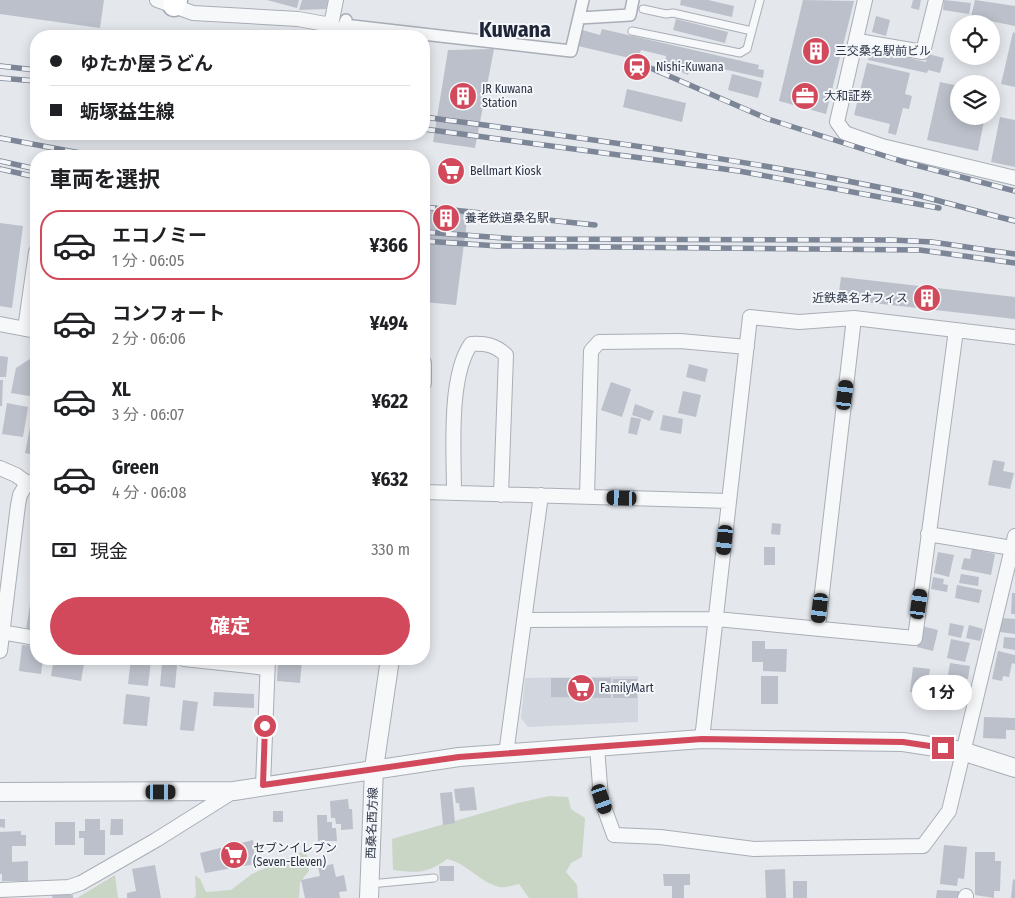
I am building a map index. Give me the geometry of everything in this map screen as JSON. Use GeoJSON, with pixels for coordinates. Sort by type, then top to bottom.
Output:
{"type":"FeatureCollection","features":[{"type":"Feature","properties":{"kind":"street"},"geometry":{"type":"LineString","coordinates":[[169,2],[193,13],[298,19],[331,25],[336,0]]}},
{"type":"Feature","properties":{"kind":"street"},"geometry":{"type":"LineString","coordinates":[[430,33],[571,50],[583,0]]}},
{"type":"Feature","properties":{"kind":"street"},"geometry":{"type":"LineString","coordinates":[[625,0],[630,15]]}},
{"type":"Feature","properties":{"kind":"street"},"geometry":{"type":"LineString","coordinates":[[630,15],[633,0]]}},
{"type":"Feature","properties":{"kind":"street"},"geometry":{"type":"LineString","coordinates":[[865,0],[858,41],[837,122],[845,133],[882,146],[1015,178]]}},
{"type":"Feature","properties":{"kind":"street"},"geometry":{"type":"LineString","coordinates":[[858,41],[923,52],[936,0]]}},
{"type":"Feature","properties":{"kind":"street"},"geometry":{"type":"LineString","coordinates":[[579,18],[630,15]]}},
{"type":"Feature","properties":{"kind":"street"},"geometry":{"type":"LineString","coordinates":[[337,30],[345,23],[404,30]]}},
{"type":"Feature","properties":{"kind":"street"},"geometry":{"type":"LineString","coordinates":[[702,739],[750,317],[799,322],[854,318],[1015,337]]}},
{"type":"Feature","properties":{"kind":"street"},"geometry":{"type":"LineString","coordinates":[[818,627],[854,318]]}},
{"type":"Feature","properties":{"kind":"street"},"geometry":{"type":"LineString","coordinates":[[0,324],[30,330]]}},
{"type":"Feature","properties":{"kind":"street"},"geometry":{"type":"LineString","coordinates":[[525,620],[716,619],[818,627],[915,638],[956,330]]}},
{"type":"Feature","properties":{"kind":"street"},"geometry":{"type":"LineString","coordinates":[[587,496],[591,351],[599,342],[680,341],[747,346]]}},
{"type":"Feature","properties":{"kind":"street"},"geometry":{"type":"LineString","coordinates":[[454,493],[454,414],[463,355],[472,344],[486,343],[498,348],[506,355],[501,495]]}},
{"type":"Feature","properties":{"kind":"street"},"geometry":{"type":"LineString","coordinates":[[0,468],[30,481]]}},
{"type":"Feature","properties":{"kind":"street"},"geometry":{"type":"LineString","coordinates":[[0,651],[18,505],[20,495],[30,484]]}},
{"type":"Feature","properties":{"kind":"street"},"geometry":{"type":"LineString","coordinates":[[430,492],[729,501]]}},
{"type":"Feature","properties":{"kind":"street"},"geometry":{"type":"LineString","coordinates":[[506,754],[541,495]]}},
{"type":"Feature","properties":{"kind":"street"},"geometry":{"type":"LineString","coordinates":[[597,747],[602,799],[614,835],[660,837],[754,849],[923,846],[949,811],[1014,542],[928,534]]}},
{"type":"Feature","properties":{"kind":"street"},"geometry":{"type":"LineString","coordinates":[[1,632],[30,637]]}},
{"type":"Feature","properties":{"kind":"street"},"geometry":{"type":"LineString","coordinates":[[263,785],[268,665]]}},
{"type":"Feature","properties":{"kind":"street","name":"西桑名西方線"},"geometry":{"type":"LineString","coordinates":[[369,891],[374,768],[389,665]]}},
{"type":"Feature","properties":{"kind":"street"},"geometry":{"type":"LineString","coordinates":[[0,792],[234,791],[374,768],[459,757],[702,739],[903,742],[962,751],[1015,768]]}},
{"type":"Feature","properties":{"kind":"street"},"geometry":{"type":"LineString","coordinates":[[0,890],[69,888],[81,883],[156,840],[234,791]]}},
{"type":"Feature","properties":{"kind":"lane"},"geometry":{"type":"LineString","coordinates":[[632,31],[740,54],[747,50],[758,0]]}},
{"type":"Feature","properties":{"kind":"lane"},"geometry":{"type":"LineString","coordinates":[[642,9],[666,14],[674,13],[752,31]]}},
{"type":"Feature","properties":{"kind":"lane"},"geometry":{"type":"LineString","coordinates":[[369,891],[434,878]]}},
{"type":"Feature","properties":{"kind":"shaded area"},"geometry":{"type":"Polygon","coordinates":[[[638,676],[638,722],[528,727],[521,718],[525,678],[638,676]]]}},
{"type":"Feature","properties":{"kind":"green space"},"geometry":{"type":"Polygon","coordinates":[[[549,796],[568,797],[571,809],[585,818],[582,857],[571,863],[566,872],[577,885],[578,898],[529,898],[519,884],[507,887],[493,885],[461,864],[447,859],[427,870],[409,872],[393,870],[392,839],[549,796]]]}},
{"type":"Feature","properties":{"kind":"green space"},"geometry":{"type":"Polygon","coordinates":[[[306,850],[309,871],[300,882],[299,898],[194,898],[196,896],[195,875],[200,879],[206,892],[231,890],[252,874],[306,850]]]}},
{"type":"Feature","properties":{"kind":"green space"},"geometry":{"type":"Polygon","coordinates":[[[115,875],[118,898],[77,898],[115,875]]]}},
{"type":"Feature","properties":{"kind":"building"},"geometry":{"type":"Polygon","coordinates":[[[0,0],[104,0],[100,28],[0,14],[0,0]]]}},
{"type":"Feature","properties":{"kind":"building"},"geometry":{"type":"Polygon","coordinates":[[[267,0],[299,0],[297,8],[267,0]]]}},
{"type":"Feature","properties":{"kind":"building"},"geometry":{"type":"Polygon","coordinates":[[[302,0],[328,0],[326,9],[299,10],[302,0]]]}},
{"type":"Feature","properties":{"kind":"building"},"geometry":{"type":"Polygon","coordinates":[[[681,0],[708,0],[734,6],[732,17],[680,5],[681,0]]]}},
{"type":"Feature","properties":{"kind":"building","name":"三交桑名駅前ビル"},"geometry":{"type":"Polygon","coordinates":[[[803,0],[854,1],[826,114],[779,101],[803,0]]]}},
{"type":"Feature","properties":{"kind":"building"},"geometry":{"type":"Polygon","coordinates":[[[913,0],[921,0],[919,10],[911,8],[913,0]]]}},
{"type":"Feature","properties":{"kind":"building"},"geometry":{"type":"Polygon","coordinates":[[[944,0],[971,3],[969,14],[943,10],[944,0]]]}},
{"type":"Feature","properties":{"kind":"building"},"geometry":{"type":"Polygon","coordinates":[[[975,0],[1015,6],[1015,26],[1000,23],[1000,15],[971,15],[975,0]]]}},
{"type":"Feature","properties":{"kind":"building"},"geometry":{"type":"Polygon","coordinates":[[[876,16],[890,20],[886,36],[872,32],[876,16]]]}},
{"type":"Feature","properties":{"kind":"building"},"geometry":{"type":"Polygon","coordinates":[[[676,19],[728,32],[725,43],[673,30],[676,19]]]}},
{"type":"Feature","properties":{"kind":"building"},"geometry":{"type":"Polygon","coordinates":[[[602,29],[759,65],[758,69],[764,70],[763,78],[692,62],[688,75],[665,65],[666,56],[641,50],[638,60],[578,46],[582,30],[600,35],[602,29]]]}},
{"type":"Feature","properties":{"kind":"building"},"geometry":{"type":"Polygon","coordinates":[[[1013,32],[1015,33],[1015,87],[1001,84],[1013,32]]]}},
{"type":"Feature","properties":{"kind":"building","name":"JR Kuwana Station"},"geometry":{"type":"Polygon","coordinates":[[[494,49],[475,148],[433,142],[448,50],[494,49]]]}},
{"type":"Feature","properties":{"kind":"building"},"geometry":{"type":"Polygon","coordinates":[[[871,49],[926,62],[928,54],[944,58],[940,73],[928,70],[927,73],[868,60],[871,49]]]}},
{"type":"Feature","properties":{"kind":"building"},"geometry":{"type":"Polygon","coordinates":[[[867,63],[910,73],[905,94],[912,96],[909,109],[903,108],[896,135],[888,133],[890,124],[854,115],[867,63]]]}},
{"type":"Feature","properties":{"kind":"building"},"geometry":{"type":"Polygon","coordinates":[[[732,74],[762,82],[758,98],[728,90],[732,74]]]}},
{"type":"Feature","properties":{"kind":"building"},"geometry":{"type":"Polygon","coordinates":[[[940,82],[950,84],[950,125],[983,125],[978,151],[927,140],[940,82]]]}},
{"type":"Feature","properties":{"kind":"building"},"geometry":{"type":"Polygon","coordinates":[[[627,89],[686,103],[682,122],[623,107],[627,89]]]}},
{"type":"Feature","properties":{"kind":"building"},"geometry":{"type":"Polygon","coordinates":[[[1000,117],[1015,120],[1015,167],[991,162],[998,125],[1000,125],[1000,117]]]}},
{"type":"Feature","properties":{"kind":"building"},"geometry":{"type":"Polygon","coordinates":[[[430,209],[468,213],[456,305],[430,303],[430,209]]]}},
{"type":"Feature","properties":{"kind":"building"},"geometry":{"type":"Polygon","coordinates":[[[0,223],[23,226],[12,308],[0,306],[0,223]]]}},
{"type":"Feature","properties":{"kind":"building","name":"近鉄桑名オフィス"},"geometry":{"type":"Polygon","coordinates":[[[841,277],[1015,297],[1015,319],[838,299],[841,277]]]}},
{"type":"Feature","properties":{"kind":"building"},"geometry":{"type":"Polygon","coordinates":[[[0,356],[8,357],[6,377],[0,377],[0,356]]]}},
{"type":"Feature","properties":{"kind":"building"},"geometry":{"type":"Polygon","coordinates":[[[30,359],[30,396],[11,393],[16,368],[30,359]]]}},
{"type":"Feature","properties":{"kind":"building"},"geometry":{"type":"Polygon","coordinates":[[[689,364],[708,369],[705,382],[686,377],[689,364]]]}},
{"type":"Feature","properties":{"kind":"building"},"geometry":{"type":"Polygon","coordinates":[[[0,380],[3,380],[2,406],[0,406],[0,380]]]}},
{"type":"Feature","properties":{"kind":"building"},"geometry":{"type":"Polygon","coordinates":[[[611,382],[631,389],[622,417],[601,410],[611,382]]]}},
{"type":"Feature","properties":{"kind":"building"},"geometry":{"type":"Polygon","coordinates":[[[683,391],[701,395],[696,417],[678,413],[683,391]]]}},
{"type":"Feature","properties":{"kind":"building"},"geometry":{"type":"Polygon","coordinates":[[[7,403],[28,407],[23,437],[2,434],[7,403]]]}},
{"type":"Feature","properties":{"kind":"building"},"geometry":{"type":"Polygon","coordinates":[[[635,404],[654,411],[650,421],[632,415],[635,404]]]}},
{"type":"Feature","properties":{"kind":"building"},"geometry":{"type":"Polygon","coordinates":[[[663,415],[683,419],[681,434],[660,430],[663,415]]]}},
{"type":"Feature","properties":{"kind":"building"},"geometry":{"type":"Polygon","coordinates":[[[631,417],[641,419],[637,435],[628,433],[631,417]]]}},
{"type":"Feature","properties":{"kind":"building"},"geometry":{"type":"Polygon","coordinates":[[[30,427],[30,454],[25,453],[30,427]]]}},
{"type":"Feature","properties":{"kind":"building"},"geometry":{"type":"Polygon","coordinates":[[[993,460],[1005,462],[1003,471],[1014,473],[1010,489],[988,485],[993,460]]]}},
{"type":"Feature","properties":{"kind":"building"},"geometry":{"type":"Polygon","coordinates":[[[772,523],[781,524],[780,535],[771,534],[772,523]]]}},
{"type":"Feature","properties":{"kind":"building"},"geometry":{"type":"Polygon","coordinates":[[[764,547],[775,547],[775,565],[764,565],[764,547]]]}},
{"type":"Feature","properties":{"kind":"building"},"geometry":{"type":"Polygon","coordinates":[[[972,549],[995,554],[991,575],[961,569],[964,558],[970,559],[972,549]]]}},
{"type":"Feature","properties":{"kind":"building"},"geometry":{"type":"Polygon","coordinates":[[[938,552],[954,555],[949,577],[934,573],[938,552]]]}},
{"type":"Feature","properties":{"kind":"building"},"geometry":{"type":"Polygon","coordinates":[[[961,574],[979,577],[978,586],[959,583],[961,574]]]}},
{"type":"Feature","properties":{"kind":"building"},"geometry":{"type":"Polygon","coordinates":[[[933,577],[944,579],[943,584],[948,585],[947,592],[931,589],[933,577]]]}},
{"type":"Feature","properties":{"kind":"building"},"geometry":{"type":"Polygon","coordinates":[[[957,585],[982,590],[979,603],[955,598],[957,585]]]}},
{"type":"Feature","properties":{"kind":"building"},"geometry":{"type":"Polygon","coordinates":[[[1012,593],[1015,593],[1015,614],[1011,614],[1012,593]]]}},
{"type":"Feature","properties":{"kind":"building"},"geometry":{"type":"Polygon","coordinates":[[[30,605],[30,629],[26,629],[30,605]]]}},
{"type":"Feature","properties":{"kind":"building"},"geometry":{"type":"Polygon","coordinates":[[[1002,618],[1015,619],[1015,634],[1000,632],[1002,618]]]}},
{"type":"Feature","properties":{"kind":"building"},"geometry":{"type":"Polygon","coordinates":[[[950,623],[964,626],[961,638],[948,635],[950,623]]]}},
{"type":"Feature","properties":{"kind":"building"},"geometry":{"type":"Polygon","coordinates":[[[969,625],[983,629],[980,641],[966,638],[969,625]]]}},
{"type":"Feature","properties":{"kind":"building"},"geometry":{"type":"Polygon","coordinates":[[[922,626],[938,630],[933,651],[917,647],[922,626]]]}},
{"type":"Feature","properties":{"kind":"building"},"geometry":{"type":"Polygon","coordinates":[[[1004,637],[1015,638],[1015,650],[1003,648],[1004,637]]]}},
{"type":"Feature","properties":{"kind":"building"},"geometry":{"type":"Polygon","coordinates":[[[951,639],[970,643],[965,662],[947,658],[951,639]]]}},
{"type":"Feature","properties":{"kind":"building"},"geometry":{"type":"Polygon","coordinates":[[[752,641],[765,641],[765,649],[787,649],[786,672],[763,671],[763,662],[752,662],[752,641]]]}},
{"type":"Feature","properties":{"kind":"building"},"geometry":{"type":"Polygon","coordinates":[[[22,645],[30,646],[30,665],[42,665],[41,674],[19,671],[22,645]]]}},
{"type":"Feature","properties":{"kind":"building"},"geometry":{"type":"Polygon","coordinates":[[[998,651],[1015,655],[1015,664],[1012,663],[1009,677],[1003,676],[1002,681],[992,679],[998,651]]]}},
{"type":"Feature","properties":{"kind":"building"},"geometry":{"type":"Polygon","coordinates":[[[950,663],[970,666],[968,679],[948,675],[950,663]]]}},
{"type":"Feature","properties":{"kind":"building"},"geometry":{"type":"Polygon","coordinates":[[[53,665],[84,665],[81,681],[51,676],[53,665]]]}},
{"type":"Feature","properties":{"kind":"building"},"geometry":{"type":"Polygon","coordinates":[[[130,665],[151,665],[148,686],[128,684],[130,665]]]}},
{"type":"Feature","properties":{"kind":"building"},"geometry":{"type":"Polygon","coordinates":[[[162,665],[177,665],[175,688],[160,686],[162,665]]]}},
{"type":"Feature","properties":{"kind":"building"},"geometry":{"type":"Polygon","coordinates":[[[278,665],[302,665],[300,683],[277,681],[278,665]]]}},
{"type":"Feature","properties":{"kind":"building"},"geometry":{"type":"Polygon","coordinates":[[[913,667],[930,669],[928,681],[923,681],[922,693],[910,692],[913,667]]]}},
{"type":"Feature","properties":{"kind":"building"},"geometry":{"type":"Polygon","coordinates":[[[761,676],[778,676],[778,704],[761,704],[761,676]]]}},
{"type":"Feature","properties":{"kind":"building","name":"FamilyMart"},"geometry":{"type":"Polygon","coordinates":[[[551,678],[611,678],[611,698],[551,697],[551,678]]]}},
{"type":"Feature","properties":{"kind":"building"},"geometry":{"type":"Polygon","coordinates":[[[933,678],[952,681],[950,698],[931,695],[933,678]]]}},
{"type":"Feature","properties":{"kind":"building"},"geometry":{"type":"Polygon","coordinates":[[[613,679],[637,679],[637,698],[613,698],[613,679]]]}},
{"type":"Feature","properties":{"kind":"building"},"geometry":{"type":"Polygon","coordinates":[[[214,692],[254,694],[254,708],[213,706],[214,692]]]}},
{"type":"Feature","properties":{"kind":"building"},"geometry":{"type":"Polygon","coordinates":[[[126,694],[150,697],[147,726],[123,724],[126,694]]]}},
{"type":"Feature","properties":{"kind":"building"},"geometry":{"type":"Polygon","coordinates":[[[183,700],[198,702],[194,731],[180,730],[183,700]]]}},
{"type":"Feature","properties":{"kind":"building"},"geometry":{"type":"Polygon","coordinates":[[[984,717],[1015,718],[1015,730],[1006,730],[1006,739],[983,738],[984,717]]]}},
{"type":"Feature","properties":{"kind":"building"},"geometry":{"type":"Polygon","coordinates":[[[474,787],[477,810],[460,811],[459,803],[456,803],[454,789],[474,787]]]}},
{"type":"Feature","properties":{"kind":"building"},"geometry":{"type":"Polygon","coordinates":[[[452,792],[455,823],[443,825],[440,793],[452,792]]]}},
{"type":"Feature","properties":{"kind":"building"},"geometry":{"type":"Polygon","coordinates":[[[348,799],[349,809],[352,809],[353,829],[341,830],[341,824],[336,824],[335,818],[331,818],[330,801],[348,799]]]}},
{"type":"Feature","properties":{"kind":"building"},"geometry":{"type":"Polygon","coordinates":[[[273,811],[283,811],[283,822],[273,822],[273,811]]]}},
{"type":"Feature","properties":{"kind":"building"},"geometry":{"type":"Polygon","coordinates":[[[317,815],[327,815],[327,822],[332,822],[332,828],[336,828],[337,841],[318,841],[317,815]]]}},
{"type":"Feature","properties":{"kind":"building"},"geometry":{"type":"Polygon","coordinates":[[[0,819],[5,819],[5,828],[0,827],[0,819]]]}},
{"type":"Feature","properties":{"kind":"building"},"geometry":{"type":"Polygon","coordinates":[[[85,819],[100,819],[100,830],[105,830],[105,855],[84,855],[84,838],[79,838],[79,831],[85,831],[85,819]]]}},
{"type":"Feature","properties":{"kind":"building"},"geometry":{"type":"Polygon","coordinates":[[[111,819],[123,819],[123,835],[110,835],[111,819]]]}},
{"type":"Feature","properties":{"kind":"building"},"geometry":{"type":"Polygon","coordinates":[[[55,822],[75,822],[75,845],[55,845],[55,822]]]}},
{"type":"Feature","properties":{"kind":"building"},"geometry":{"type":"Polygon","coordinates":[[[21,831],[21,835],[26,835],[26,846],[12,846],[12,862],[28,861],[28,881],[2,881],[2,874],[0,874],[0,832],[21,831]]]}},
{"type":"Feature","properties":{"kind":"building"},"geometry":{"type":"Polygon","coordinates":[[[253,840],[255,864],[205,873],[200,853],[253,840]]]}},
{"type":"Feature","properties":{"kind":"building"},"geometry":{"type":"Polygon","coordinates":[[[944,845],[967,847],[964,879],[958,878],[957,886],[940,884],[944,845]]]}},
{"type":"Feature","properties":{"kind":"building"},"geometry":{"type":"Polygon","coordinates":[[[975,852],[995,852],[995,861],[1001,861],[1000,891],[994,891],[994,898],[975,895],[975,852]]]}},
{"type":"Feature","properties":{"kind":"building"},"geometry":{"type":"Polygon","coordinates":[[[333,864],[336,877],[344,875],[347,891],[339,892],[340,898],[305,898],[301,880],[320,876],[318,867],[333,864]]]}},
{"type":"Feature","properties":{"kind":"building"},"geometry":{"type":"Polygon","coordinates":[[[155,865],[161,898],[127,898],[127,893],[136,891],[132,869],[155,865]]]}},
{"type":"Feature","properties":{"kind":"building"},"geometry":{"type":"Polygon","coordinates":[[[439,866],[454,866],[454,881],[440,881],[439,866]]]}},
{"type":"Feature","properties":{"kind":"building"},"geometry":{"type":"Polygon","coordinates":[[[785,869],[786,898],[766,898],[765,870],[785,869]]]}},
{"type":"Feature","properties":{"kind":"building"},"geometry":{"type":"Polygon","coordinates":[[[663,874],[690,874],[690,885],[684,885],[684,898],[672,898],[672,886],[664,886],[663,874]]]}},
{"type":"Feature","properties":{"kind":"building"},"geometry":{"type":"Polygon","coordinates":[[[1013,879],[1015,880],[1015,898],[1011,898],[1013,879]]]}},
{"type":"Feature","properties":{"kind":"building"},"geometry":{"type":"Polygon","coordinates":[[[793,881],[807,881],[807,898],[793,898],[793,881]]]}},
{"type":"Feature","properties":{"kind":"building"},"geometry":{"type":"Polygon","coordinates":[[[937,890],[959,891],[959,898],[936,898],[937,890]]]}},
{"type":"Feature","properties":{"kind":"building"},"geometry":{"type":"Polygon","coordinates":[[[53,894],[73,895],[73,898],[52,898],[53,894]]]}},
{"type":"Feature","properties":{"kind":"railway"},"geometry":{"type":"LineString","coordinates":[[639,63],[768,119],[904,162],[1015,191]]}},
{"type":"Feature","properties":{"kind":"railway"},"geometry":{"type":"LineString","coordinates":[[0,66],[30,69]]}},
{"type":"Feature","properties":{"kind":"railway"},"geometry":{"type":"LineString","coordinates":[[0,78],[30,80]]}},
{"type":"Feature","properties":{"kind":"railway"},"geometry":{"type":"LineString","coordinates":[[430,118],[671,151],[794,171],[916,195],[1015,221]]}},
{"type":"Feature","properties":{"kind":"railway"},"geometry":{"type":"LineString","coordinates":[[430,130],[739,171],[939,208]]}},
{"type":"Feature","properties":{"kind":"railway"},"geometry":{"type":"LineString","coordinates":[[0,138],[64,150]]}},
{"type":"Feature","properties":{"kind":"railway"},"geometry":{"type":"LineString","coordinates":[[0,161],[30,168]]}},
{"type":"Feature","properties":{"kind":"railway"},"geometry":{"type":"LineString","coordinates":[[0,169],[30,176]]}},
{"type":"Feature","properties":{"kind":"railway"},"geometry":{"type":"LineString","coordinates":[[430,208],[595,225]]}},
{"type":"Feature","properties":{"kind":"railway"},"geometry":{"type":"LineString","coordinates":[[430,232],[518,239],[892,240],[932,242],[1015,254]]}},
{"type":"Feature","properties":{"kind":"railway"},"geometry":{"type":"LineString","coordinates":[[430,241],[498,246],[920,250],[1015,263]]}},
{"type":"Feature","properties":{"kind":"place","name":"三交桑名駅前ビル"},"geometry":{"type":"Point","coordinates":[816,51]}},
{"type":"Feature","properties":{"kind":"place","name":"Nishi-Kuwana"},"geometry":{"type":"Point","coordinates":[637,67]}},
{"type":"Feature","properties":{"kind":"place","name":"JR Kuwana Station"},"geometry":{"type":"Point","coordinates":[463,96]}},
{"type":"Feature","properties":{"kind":"place","name":"大和証券"},"geometry":{"type":"Point","coordinates":[805,96]}},
{"type":"Feature","properties":{"kind":"place","name":"Bellmart Kiosk"},"geometry":{"type":"Point","coordinates":[451,171]}},
{"type":"Feature","properties":{"kind":"place","name":"養老鉄道桑名駅"},"geometry":{"type":"Point","coordinates":[446,218]}},
{"type":"Feature","properties":{"kind":"place","name":"近鉄桑名オフィス"},"geometry":{"type":"Point","coordinates":[927,298]}},
{"type":"Feature","properties":{"kind":"place","name":"FamilyMart"},"geometry":{"type":"Point","coordinates":[581,688]}},
{"type":"Feature","properties":{"kind":"place","name":"セブンイレブン (Seven-Eleven)"},"geometry":{"type":"Point","coordinates":[234,855]}},
{"type":"Feature","properties":{"kind":"district","name":"Kuwana"},"geometry":{"type":"Point","coordinates":[515,29]}},
{"type":"Feature","properties":{"kind":"route"},"geometry":{"type":"LineString","coordinates":[[265,726],[263,785],[459,757],[702,739],[903,742],[943,748]]}}]}
